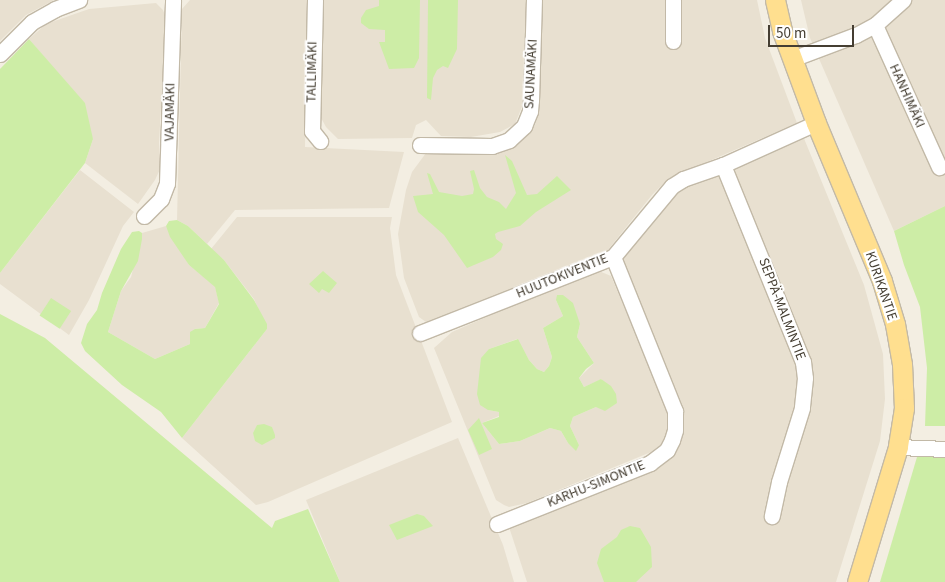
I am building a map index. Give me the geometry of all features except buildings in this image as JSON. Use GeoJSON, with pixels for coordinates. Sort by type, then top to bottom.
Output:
{"type":"FeatureCollection","features":[{"type":"Feature","properties":{"kind":"main road","name":"KURIKANTIE"},"geometry":{"type":"LineString","coordinates":[[775,0],[792,59],[816,123],[882,281],[895,324],[904,385],[904,408],[898,447],[856,582]]}},
{"type":"Feature","properties":{"kind":"street"},"geometry":{"type":"LineString","coordinates":[[0,54],[32,22],[55,9],[79,0]]}},
{"type":"Feature","properties":{"kind":"street","name":"VAJAMÄKI"},"geometry":{"type":"LineString","coordinates":[[144,216],[161,199],[167,183],[173,0]]}},
{"type":"Feature","properties":{"kind":"street","name":"TALLIMÄKI"},"geometry":{"type":"LineString","coordinates":[[315,0],[312,131],[320,141]]}},
{"type":"Feature","properties":{"kind":"street","name":"SAUNAMÄKI"},"geometry":{"type":"LineString","coordinates":[[420,145],[492,146],[514,137],[524,126],[530,111],[531,100],[534,0]]}},
{"type":"Feature","properties":{"kind":"street"},"geometry":{"type":"LineString","coordinates":[[673,0],[673,41]]}},
{"type":"Feature","properties":{"kind":"street"},"geometry":{"type":"LineString","coordinates":[[792,59],[834,45],[875,24],[903,0]]}},
{"type":"Feature","properties":{"kind":"street","name":"HANHIMÄKI"},"geometry":{"type":"LineString","coordinates":[[875,24],[939,167]]}},
{"type":"Feature","properties":{"kind":"street","name":"HUUTOKIVENTIE"},"geometry":{"type":"LineString","coordinates":[[420,333],[613,257],[668,190],[683,180],[723,165],[816,123]]}},
{"type":"Feature","properties":{"kind":"street","name":"SEPPÄ-MALMINTIE"},"geometry":{"type":"LineString","coordinates":[[723,165],[803,362],[805,378],[802,408],[779,482],[772,516]]}},
{"type":"Feature","properties":{"kind":"street","name":"KARHU-SIMONTIE"},"geometry":{"type":"LineString","coordinates":[[497,524],[650,463],[667,450],[672,440],[675,430],[675,411],[613,257]]}},
{"type":"Feature","properties":{"kind":"street"},"geometry":{"type":"LineString","coordinates":[[898,447],[945,449]]}},
{"type":"Feature","properties":{"kind":"shaded area"},"geometry":{"type":"Polygon","coordinates":[[[0,0],[54,0],[26,15],[0,41],[0,0]]]}},
{"type":"Feature","properties":{"kind":"shaded area"},"geometry":{"type":"Polygon","coordinates":[[[190,0],[307,0],[305,147],[404,152],[389,208],[235,210],[207,244],[188,226],[177,220],[182,9],[190,0]]]}},
{"type":"Feature","properties":{"kind":"shaded area"},"geometry":{"type":"Polygon","coordinates":[[[324,0],[529,0],[523,104],[515,124],[500,132],[471,137],[441,136],[426,120],[416,125],[412,138],[338,139],[326,127],[320,116],[324,0]]]}},
{"type":"Feature","properties":{"kind":"shaded area"},"geometry":{"type":"Polygon","coordinates":[[[543,0],[757,0],[765,38],[797,123],[668,179],[652,195],[607,251],[426,322],[419,317],[404,278],[398,234],[406,190],[412,172],[426,153],[472,153],[503,150],[524,137],[535,125],[539,112],[543,0]]]}},
{"type":"Feature","properties":{"kind":"shaded area"},"geometry":{"type":"Polygon","coordinates":[[[801,0],[945,0],[945,206],[894,231],[810,38],[801,0]]]}},
{"type":"Feature","properties":{"kind":"shaded area"},"geometry":{"type":"Polygon","coordinates":[[[156,3],[163,10],[166,18],[159,143],[161,167],[155,180],[138,204],[85,163],[93,139],[56,71],[29,39],[46,24],[89,9],[156,3]]]}},
{"type":"Feature","properties":{"kind":"shaded area"},"geometry":{"type":"Polygon","coordinates":[[[803,136],[864,285],[883,354],[885,399],[880,441],[836,582],[527,582],[509,527],[660,465],[678,447],[684,409],[621,256],[678,189],[718,175],[778,144],[803,136]]]}},
{"type":"Feature","properties":{"kind":"shaded area"},"geometry":{"type":"Polygon","coordinates":[[[80,170],[134,212],[123,226],[89,300],[69,335],[0,284],[0,273],[80,170]]]}},
{"type":"Feature","properties":{"kind":"shaded area"},"geometry":{"type":"Polygon","coordinates":[[[237,217],[392,217],[390,228],[396,275],[452,422],[268,502],[256,505],[182,438],[267,329],[254,299],[224,260],[211,249],[237,217]]]}},
{"type":"Feature","properties":{"kind":"shaded area"},"geometry":{"type":"Polygon","coordinates":[[[166,226],[189,265],[215,286],[219,303],[205,328],[195,329],[190,344],[155,359],[108,332],[121,291],[131,277],[142,233],[166,226]]]}},
{"type":"Feature","properties":{"kind":"shaded area"},"geometry":{"type":"Polygon","coordinates":[[[599,271],[611,276],[667,408],[671,425],[664,442],[651,452],[527,503],[509,507],[496,500],[434,348],[452,332],[571,280],[599,271]],[[556,300],[563,316],[543,328],[552,357],[549,366],[544,372],[537,369],[529,360],[517,339],[489,349],[488,410],[499,412],[499,416],[482,423],[499,444],[520,441],[550,428],[561,431],[568,443],[579,445],[570,426],[573,417],[596,407],[602,379],[584,387],[579,378],[594,363],[577,337],[580,324],[556,300]]]}},
{"type":"Feature","properties":{"kind":"shaded area"},"geometry":{"type":"Polygon","coordinates":[[[458,438],[503,545],[514,582],[340,582],[306,500],[458,438]]]}},
{"type":"Feature","properties":{"kind":"green space"},"geometry":{"type":"Polygon","coordinates":[[[379,0],[420,0],[419,58],[414,68],[389,69],[379,42],[385,42],[385,30],[369,29],[361,23],[361,18],[366,10],[379,6],[379,0]]]}},
{"type":"Feature","properties":{"kind":"green space"},"geometry":{"type":"Polygon","coordinates":[[[428,0],[458,0],[457,49],[448,68],[443,66],[437,70],[433,78],[431,100],[427,98],[428,0]]]}},
{"type":"Feature","properties":{"kind":"green space"},"geometry":{"type":"Polygon","coordinates":[[[29,39],[85,103],[93,139],[85,163],[0,273],[0,69],[29,39]]]}},
{"type":"Feature","properties":{"kind":"green space"},"geometry":{"type":"Polygon","coordinates":[[[505,155],[512,161],[527,195],[537,194],[557,176],[571,190],[536,212],[520,226],[495,234],[496,239],[503,244],[501,250],[493,257],[467,268],[444,235],[418,212],[413,196],[433,194],[427,173],[430,174],[439,192],[462,196],[473,194],[474,189],[470,171],[474,170],[480,188],[487,197],[499,202],[506,209],[516,193],[505,155]]]}},
{"type":"Feature","properties":{"kind":"green space"},"geometry":{"type":"Polygon","coordinates":[[[945,206],[945,426],[925,426],[927,368],[920,307],[904,265],[894,231],[945,206]]]}},
{"type":"Feature","properties":{"kind":"green space"},"geometry":{"type":"Polygon","coordinates":[[[177,220],[188,226],[224,260],[254,300],[267,324],[267,329],[182,438],[161,412],[122,385],[85,351],[81,343],[87,324],[97,310],[102,293],[121,249],[132,232],[139,231],[142,233],[142,239],[138,261],[121,291],[108,332],[155,359],[190,344],[190,332],[195,329],[205,328],[219,304],[215,287],[189,265],[170,237],[166,226],[169,221],[177,220]]]}},
{"type":"Feature","properties":{"kind":"green space"},"geometry":{"type":"Polygon","coordinates":[[[323,271],[337,283],[329,293],[322,289],[319,293],[309,284],[323,271]]]}},
{"type":"Feature","properties":{"kind":"green space"},"geometry":{"type":"Polygon","coordinates":[[[557,295],[563,295],[573,303],[580,324],[577,337],[594,363],[579,378],[584,387],[601,379],[611,386],[616,394],[617,403],[605,411],[596,407],[573,417],[570,426],[579,445],[576,451],[568,443],[561,431],[550,428],[520,441],[499,444],[482,423],[499,417],[499,412],[488,410],[480,405],[477,394],[481,358],[489,349],[518,339],[529,360],[537,369],[544,372],[549,366],[552,357],[543,328],[563,316],[556,300],[557,295]]]}},
{"type":"Feature","properties":{"kind":"green space"},"geometry":{"type":"Polygon","coordinates":[[[51,298],[71,311],[60,329],[40,316],[51,298]]]}},
{"type":"Feature","properties":{"kind":"green space"},"geometry":{"type":"Polygon","coordinates":[[[0,314],[45,338],[272,528],[275,521],[308,509],[340,582],[0,582],[0,314]]]}},
{"type":"Feature","properties":{"kind":"green space"},"geometry":{"type":"Polygon","coordinates":[[[479,418],[492,449],[479,455],[468,430],[479,418]]]}},
{"type":"Feature","properties":{"kind":"green space"},"geometry":{"type":"Polygon","coordinates":[[[264,424],[272,427],[275,438],[262,445],[255,441],[253,433],[257,425],[264,424]]]}},
{"type":"Feature","properties":{"kind":"green space"},"geometry":{"type":"Polygon","coordinates":[[[917,457],[945,457],[945,582],[880,582],[917,457]]]}},
{"type":"Feature","properties":{"kind":"green space"},"geometry":{"type":"Polygon","coordinates":[[[417,514],[424,516],[433,526],[397,540],[389,525],[417,514]]]}},
{"type":"Feature","properties":{"kind":"green space"},"geometry":{"type":"Polygon","coordinates":[[[630,526],[640,528],[651,547],[652,567],[636,582],[604,582],[597,563],[601,549],[617,537],[621,530],[630,526]]]}}]}
